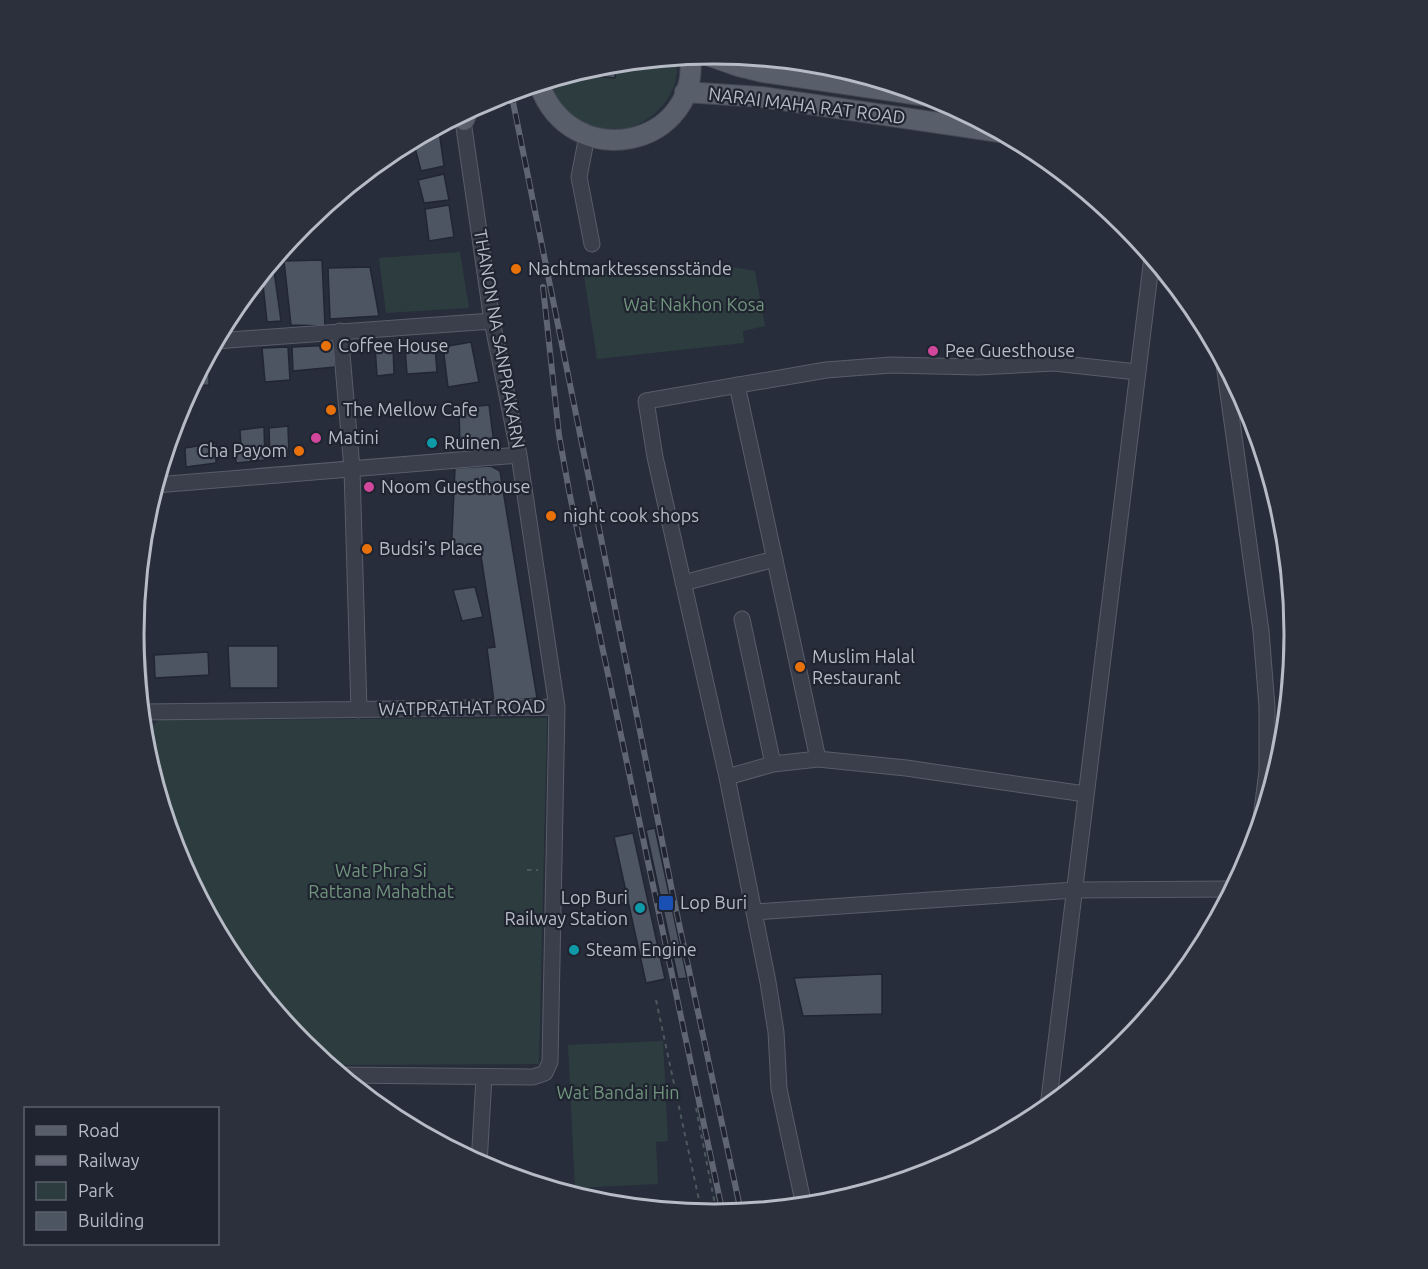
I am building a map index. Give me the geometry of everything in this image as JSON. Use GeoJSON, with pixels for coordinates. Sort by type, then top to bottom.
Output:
{"type":"FeatureCollection","features":[{"type":"Feature","properties":{"kind":"main road"},"geometry":{"type":"LineString","coordinates":[[543,91],[557,116],[571,128],[587,136],[607,141],[626,140],[645,134],[662,124],[676,110],[686,92],[690,78],[690,65]]}},
{"type":"Feature","properties":{"kind":"main road","name":"NARAI MAHA RAT ROAD"},"geometry":{"type":"LineString","coordinates":[[736,65],[763,72],[861,84]]}},
{"type":"Feature","properties":{"kind":"main road","name":"NARAI MAHA RAT ROAD"},"geometry":{"type":"LineString","coordinates":[[686,92],[761,97],[976,128]]}},
{"type":"Feature","properties":{"kind":"street","name":"THANON NA SANPRAKARN"},"geometry":{"type":"LineString","coordinates":[[465,122],[492,321],[519,455],[557,707]]}},
{"type":"Feature","properties":{"kind":"street"},"geometry":{"type":"LineString","coordinates":[[587,136],[579,177],[592,244]]}},
{"type":"Feature","properties":{"kind":"street"},"geometry":{"type":"LineString","coordinates":[[1049,1095],[1151,268]]}},
{"type":"Feature","properties":{"kind":"street"},"geometry":{"type":"LineString","coordinates":[[226,340],[492,321]]}},
{"type":"Feature","properties":{"kind":"street"},"geometry":{"type":"LineString","coordinates":[[340,331],[352,469],[359,710]]}},
{"type":"Feature","properties":{"kind":"street"},"geometry":{"type":"LineString","coordinates":[[802,1198],[779,1089],[776,1032],[754,912],[727,777],[655,457],[646,401],[826,370],[891,365],[978,367],[1053,363],[1137,372]]}},
{"type":"Feature","properties":{"kind":"street"},"geometry":{"type":"LineString","coordinates":[[737,385],[818,759]]}},
{"type":"Feature","properties":{"kind":"street"},"geometry":{"type":"LineString","coordinates":[[1227,387],[1260,620],[1266,696],[1266,776]]}},
{"type":"Feature","properties":{"kind":"street"},"geometry":{"type":"LineString","coordinates":[[164,484],[519,455]]}},
{"type":"Feature","properties":{"kind":"street"},"geometry":{"type":"LineString","coordinates":[[683,583],[775,559]]}},
{"type":"Feature","properties":{"kind":"street"},"geometry":{"type":"LineString","coordinates":[[742,619],[773,764]]}},
{"type":"Feature","properties":{"kind":"street","name":"WATPRATHAT ROAD"},"geometry":{"type":"LineString","coordinates":[[149,712],[557,707],[550,1062],[545,1073],[533,1077],[484,1077]]}},
{"type":"Feature","properties":{"kind":"street"},"geometry":{"type":"LineString","coordinates":[[727,777],[773,764],[818,759],[906,768],[1085,794]]}},
{"type":"Feature","properties":{"kind":"street"},"geometry":{"type":"LineString","coordinates":[[754,912],[1074,890],[1224,889]]}},
{"type":"Feature","properties":{"kind":"street"},"geometry":{"type":"LineString","coordinates":[[353,1075],[484,1077],[480,1154]]}},
{"type":"Feature","properties":{"kind":"path"},"geometry":{"type":"LineString","coordinates":[[604,903],[628,900]]}},
{"type":"Feature","properties":{"kind":"path"},"geometry":{"type":"LineString","coordinates":[[656,1000],[700,1204]]}},
{"type":"Feature","properties":{"kind":"path"},"geometry":{"type":"LineString","coordinates":[[696,1108],[715,1204]]}},
{"type":"Feature","properties":{"kind":"green space"},"geometry":{"type":"Polygon","coordinates":[[[677,66],[674,85],[661,108],[651,117],[627,129],[614,131],[587,126],[573,120],[550,89],[603,75],[677,66]]]}},
{"type":"Feature","properties":{"kind":"green space"},"geometry":{"type":"Polygon","coordinates":[[[460,252],[469,308],[386,313],[379,258],[460,252]]]}},
{"type":"Feature","properties":{"kind":"green space","name":"Wat Nakhon Kosa"},"geometry":{"type":"Polygon","coordinates":[[[697,261],[755,271],[765,326],[743,331],[744,343],[597,359],[584,276],[697,261]]]}},
{"type":"Feature","properties":{"kind":"green space","name":"Wat Phra Si Rattana Mahathat"},"geometry":{"type":"Polygon","coordinates":[[[547,718],[539,1064],[340,1065],[338,1063],[285,1010],[262,981],[240,951],[203,887],[187,853],[163,782],[152,726],[159,720],[547,718]]]}},
{"type":"Feature","properties":{"kind":"green space","name":"Wat Bandai Hin"},"geometry":{"type":"Polygon","coordinates":[[[663,1041],[668,1141],[656,1142],[658,1184],[575,1187],[568,1045],[663,1041]]]}},
{"type":"Feature","properties":{"kind":"building"},"geometry":{"type":"Polygon","coordinates":[[[615,73],[615,78],[598,76],[615,73]]]}},
{"type":"Feature","properties":{"kind":"building"},"geometry":{"type":"Polygon","coordinates":[[[440,135],[444,166],[421,171],[415,149],[440,135]]]}},
{"type":"Feature","properties":{"kind":"building"},"geometry":{"type":"Polygon","coordinates":[[[444,174],[449,200],[424,203],[418,180],[444,174]]]}},
{"type":"Feature","properties":{"kind":"building"},"geometry":{"type":"Polygon","coordinates":[[[449,205],[454,237],[429,241],[425,209],[449,205]]]}},
{"type":"Feature","properties":{"kind":"building"},"geometry":{"type":"Polygon","coordinates":[[[322,260],[325,326],[291,325],[284,261],[322,260]]]}},
{"type":"Feature","properties":{"kind":"building"},"geometry":{"type":"Polygon","coordinates":[[[370,267],[379,316],[330,319],[328,268],[370,267]]]}},
{"type":"Feature","properties":{"kind":"building"},"geometry":{"type":"Polygon","coordinates":[[[274,273],[281,321],[267,322],[263,286],[274,273]]]}},
{"type":"Feature","properties":{"kind":"building"},"geometry":{"type":"Polygon","coordinates":[[[471,342],[479,382],[448,387],[443,347],[471,342]]]}},
{"type":"Feature","properties":{"kind":"building"},"geometry":{"type":"Polygon","coordinates":[[[393,344],[394,374],[377,376],[375,346],[393,344]]]}},
{"type":"Feature","properties":{"kind":"building"},"geometry":{"type":"Polygon","coordinates":[[[335,345],[335,367],[293,371],[292,347],[335,345]]]}},
{"type":"Feature","properties":{"kind":"building"},"geometry":{"type":"Polygon","coordinates":[[[435,346],[437,372],[407,374],[405,349],[435,346]]]}},
{"type":"Feature","properties":{"kind":"building"},"geometry":{"type":"Polygon","coordinates":[[[288,347],[290,380],[265,382],[262,348],[288,347]]]}},
{"type":"Feature","properties":{"kind":"building"},"geometry":{"type":"Polygon","coordinates":[[[209,370],[209,385],[201,385],[209,370]]]}},
{"type":"Feature","properties":{"kind":"building"},"geometry":{"type":"Polygon","coordinates":[[[489,405],[494,444],[460,447],[459,408],[489,405]]]}},
{"type":"Feature","properties":{"kind":"building"},"geometry":{"type":"Polygon","coordinates":[[[288,426],[289,457],[270,459],[269,428],[288,426]]]}},
{"type":"Feature","properties":{"kind":"building"},"geometry":{"type":"Polygon","coordinates":[[[264,427],[265,460],[236,463],[235,447],[241,446],[240,430],[264,427]]]}},
{"type":"Feature","properties":{"kind":"building"},"geometry":{"type":"Polygon","coordinates":[[[216,443],[216,463],[186,467],[185,448],[216,443]]]}},
{"type":"Feature","properties":{"kind":"building"},"geometry":{"type":"Polygon","coordinates":[[[491,466],[500,471],[537,698],[494,702],[487,648],[495,647],[481,556],[451,557],[455,468],[491,466]]]}},
{"type":"Feature","properties":{"kind":"building"},"geometry":{"type":"Polygon","coordinates":[[[475,587],[483,617],[462,621],[453,590],[475,587]]]}},
{"type":"Feature","properties":{"kind":"building"},"geometry":{"type":"Polygon","coordinates":[[[228,646],[278,646],[278,688],[230,688],[228,646]]]}},
{"type":"Feature","properties":{"kind":"building"},"geometry":{"type":"Polygon","coordinates":[[[208,652],[209,675],[155,678],[154,655],[208,652]]]}},
{"type":"Feature","properties":{"kind":"building"},"geometry":{"type":"Polygon","coordinates":[[[655,828],[687,978],[678,979],[646,830],[655,828]]]}},
{"type":"Feature","properties":{"kind":"building","name":"Lop Buri Railway Station"},"geometry":{"type":"Polygon","coordinates":[[[633,833],[665,979],[646,983],[614,837],[633,833]]]}},
{"type":"Feature","properties":{"kind":"building"},"geometry":{"type":"Polygon","coordinates":[[[882,974],[882,1014],[803,1016],[794,978],[882,974]]]}},
{"type":"Feature","properties":{"kind":"railway"},"geometry":{"type":"LineString","coordinates":[[513,102],[675,905],[739,1203]]}},
{"type":"Feature","properties":{"kind":"railway"},"geometry":{"type":"LineString","coordinates":[[543,287],[559,435],[569,491],[721,1204]]}},
{"type":"Feature","properties":{"kind":"place","name":"Nachtmarktessensstände"},"geometry":{"type":"Point","coordinates":[516,269]}},
{"type":"Feature","properties":{"kind":"place","name":"Coffee House"},"geometry":{"type":"Point","coordinates":[326,346]}},
{"type":"Feature","properties":{"kind":"place","name":"Pee Guesthouse"},"geometry":{"type":"Point","coordinates":[933,351]}},
{"type":"Feature","properties":{"kind":"place","name":"The Mellow Cafe"},"geometry":{"type":"Point","coordinates":[331,410]}},
{"type":"Feature","properties":{"kind":"place","name":"Matini"},"geometry":{"type":"Point","coordinates":[316,438]}},
{"type":"Feature","properties":{"kind":"place","name":"Ruinen"},"geometry":{"type":"Point","coordinates":[432,443]}},
{"type":"Feature","properties":{"kind":"place","name":"Cha Payom"},"geometry":{"type":"Point","coordinates":[299,451]}},
{"type":"Feature","properties":{"kind":"place","name":"Noom Guesthouse"},"geometry":{"type":"Point","coordinates":[369,487]}},
{"type":"Feature","properties":{"kind":"place","name":"night cook shops"},"geometry":{"type":"Point","coordinates":[551,516]}},
{"type":"Feature","properties":{"kind":"place","name":"Budsi's Place"},"geometry":{"type":"Point","coordinates":[367,549]}},
{"type":"Feature","properties":{"kind":"place","name":"Muslim Halal Restaurant"},"geometry":{"type":"Point","coordinates":[800,667]}},
{"type":"Feature","properties":{"kind":"place","name":"Lop Buri"},"geometry":{"type":"Point","coordinates":[666,903]}},
{"type":"Feature","properties":{"kind":"place","name":"Lop Buri Railway Station"},"geometry":{"type":"Point","coordinates":[640,908]}},
{"type":"Feature","properties":{"kind":"place","name":"Steam Engine"},"geometry":{"type":"Point","coordinates":[574,950]}}]}
